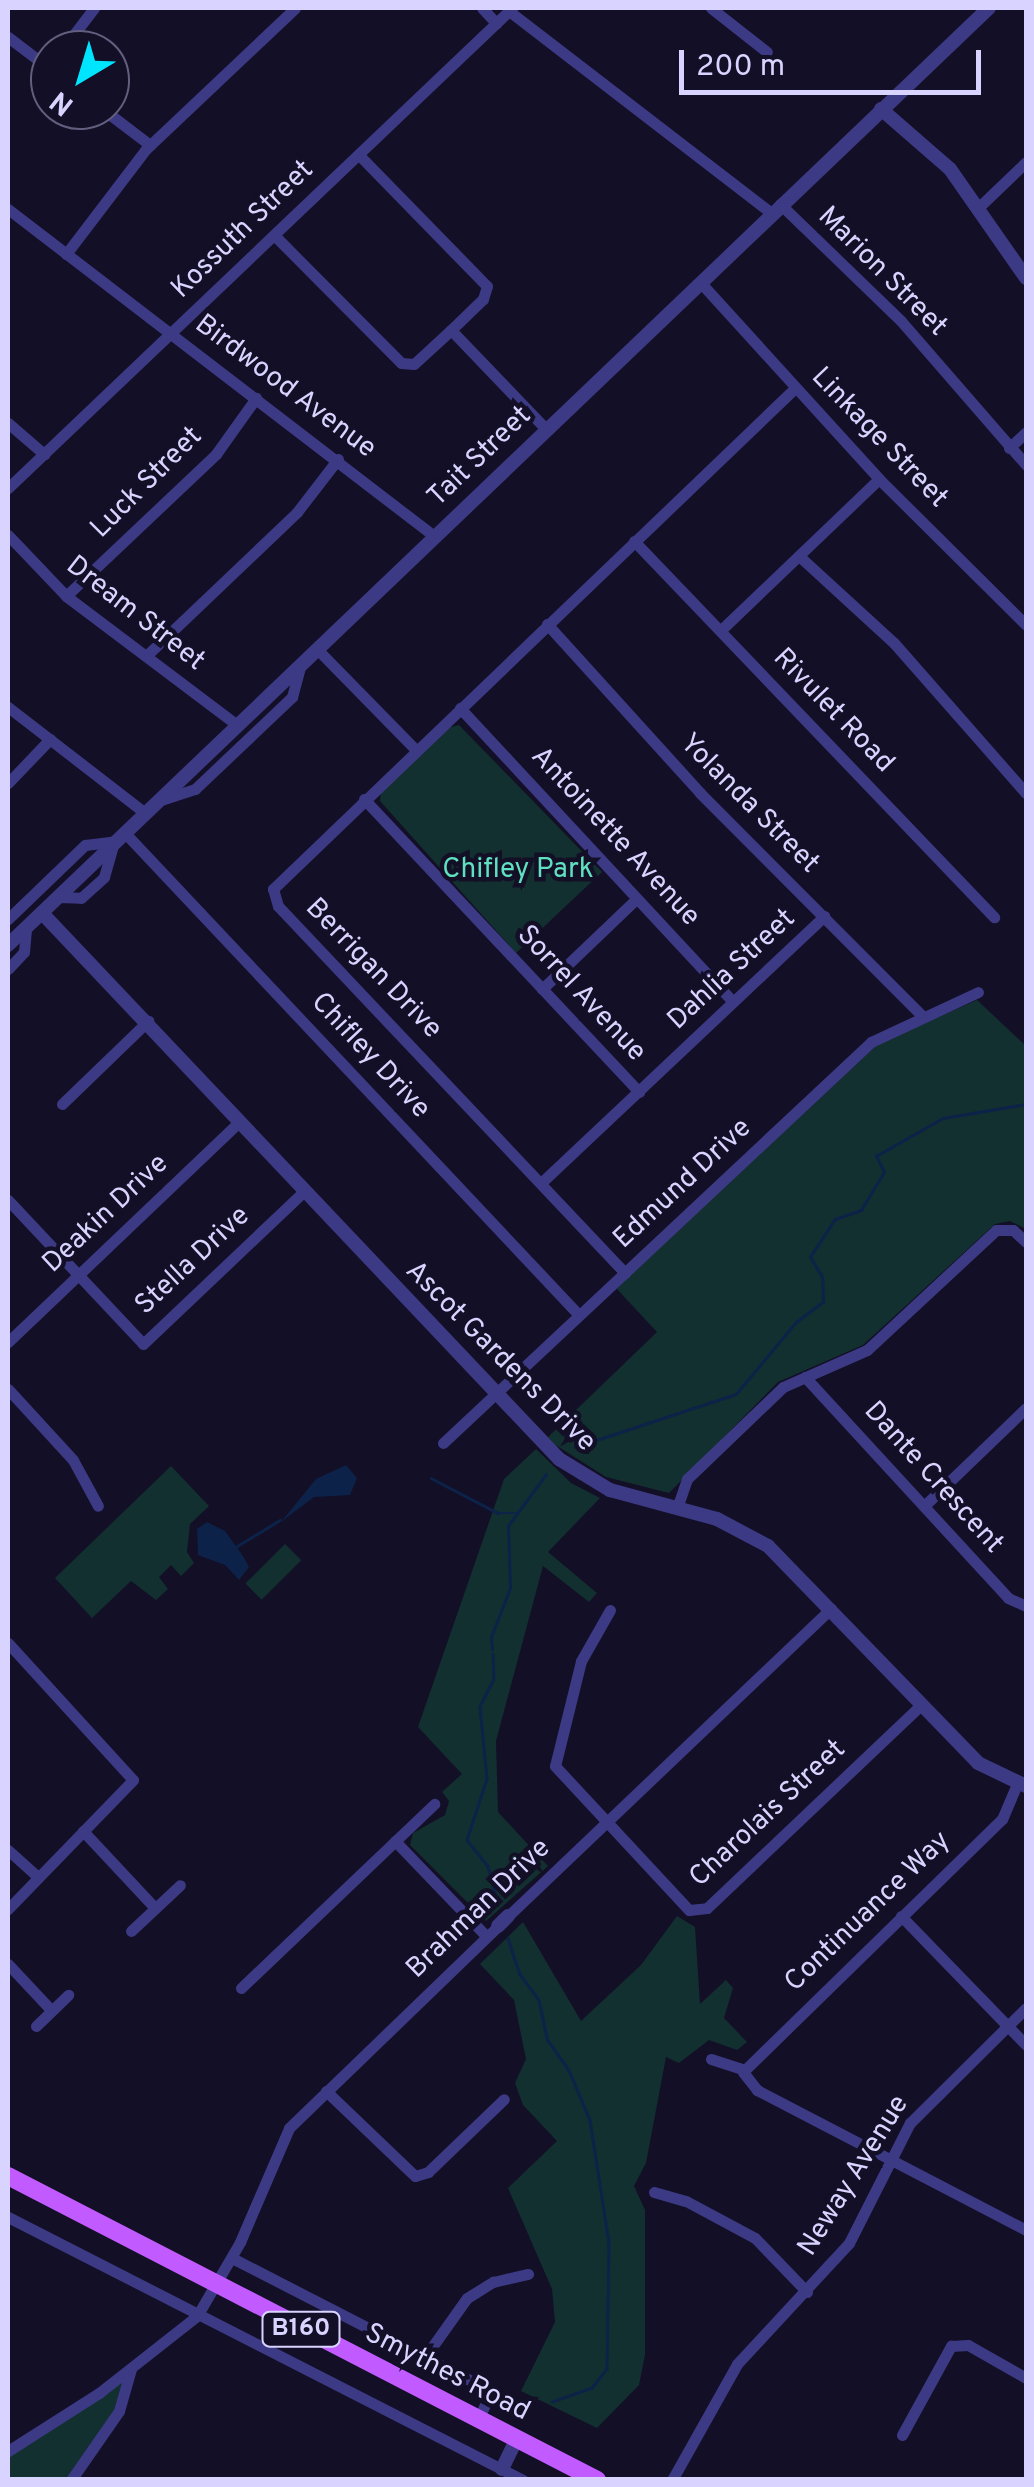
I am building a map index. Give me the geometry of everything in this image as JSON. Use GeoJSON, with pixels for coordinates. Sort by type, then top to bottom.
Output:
{"type":"FeatureCollection","features":[{"type":"Feature","properties":{"kind":"main road","name":"Smythes Road"},"geometry":{"type":"LineString","coordinates":[[8,2176],[596,2480]]}},
{"type":"Feature","properties":{"kind":"street"},"geometry":{"type":"LineString","coordinates":[[77,30],[94,8]]}},
{"type":"Feature","properties":{"kind":"street"},"geometry":{"type":"LineString","coordinates":[[66,254],[150,145],[294,8]]}},
{"type":"Feature","properties":{"kind":"street"},"geometry":{"type":"LineString","coordinates":[[482,8],[496,23]]}},
{"type":"Feature","properties":{"kind":"street"},"geometry":{"type":"LineString","coordinates":[[710,8],[767,52]]}},
{"type":"Feature","properties":{"kind":"street","name":"Tait Street"},"geometry":{"type":"LineString","coordinates":[[8,945],[989,8]]}},
{"type":"Feature","properties":{"kind":"street","name":"Kossuth Street"},"geometry":{"type":"LineString","coordinates":[[8,488],[510,9]]}},
{"type":"Feature","properties":{"kind":"street","name":"Marion Street"},"geometry":{"type":"LineString","coordinates":[[510,9],[776,208],[901,321],[1026,465]]}},
{"type":"Feature","properties":{"kind":"street"},"geometry":{"type":"LineString","coordinates":[[8,37],[30,53]]}},
{"type":"Feature","properties":{"kind":"street"},"geometry":{"type":"LineString","coordinates":[[882,109],[950,169],[1026,278]]}},
{"type":"Feature","properties":{"kind":"street"},"geometry":{"type":"LineString","coordinates":[[130,130],[150,145]]}},
{"type":"Feature","properties":{"kind":"street"},"geometry":{"type":"LineString","coordinates":[[274,235],[404,365],[416,362],[451,330],[483,299],[487,286],[359,155]]}},
{"type":"Feature","properties":{"kind":"street"},"geometry":{"type":"LineString","coordinates":[[979,207],[1026,162]]}},
{"type":"Feature","properties":{"kind":"street","name":"Birdwood Avenue"},"geometry":{"type":"LineString","coordinates":[[8,209],[434,536]]}},
{"type":"Feature","properties":{"kind":"street","name":"Linkage Street"},"geometry":{"type":"LineString","coordinates":[[700,282],[879,479],[1026,625]]}},
{"type":"Feature","properties":{"kind":"street"},"geometry":{"type":"LineString","coordinates":[[451,330],[546,429]]}},
{"type":"Feature","properties":{"kind":"street","name":"Berrigan Drive"},"geometry":{"type":"LineString","coordinates":[[624,1273],[275,902],[277,881],[795,388]]}},
{"type":"Feature","properties":{"kind":"street","name":"Luck Street"},"geometry":{"type":"LineString","coordinates":[[66,596],[216,454],[256,398]]}},
{"type":"Feature","properties":{"kind":"street"},"geometry":{"type":"LineString","coordinates":[[8,423],[44,454]]}},
{"type":"Feature","properties":{"kind":"street"},"geometry":{"type":"LineString","coordinates":[[1009,448],[1026,432]]}},
{"type":"Feature","properties":{"kind":"street"},"geometry":{"type":"LineString","coordinates":[[146,656],[297,512],[338,459]]}},
{"type":"Feature","properties":{"kind":"street"},"geometry":{"type":"LineString","coordinates":[[722,629],[879,479]]}},
{"type":"Feature","properties":{"kind":"street","name":"Dream Street"},"geometry":{"type":"LineString","coordinates":[[8,535],[66,596],[237,725]]}},
{"type":"Feature","properties":{"kind":"street","name":"Rivulet Road"},"geometry":{"type":"LineString","coordinates":[[634,541],[994,917]]}},
{"type":"Feature","properties":{"kind":"street"},"geometry":{"type":"LineString","coordinates":[[799,556],[894,643],[1026,793]]}},
{"type":"Feature","properties":{"kind":"street","name":"Yolanda Street"},"geometry":{"type":"LineString","coordinates":[[547,624],[688,780],[921,1014]]}},
{"type":"Feature","properties":{"kind":"street"},"geometry":{"type":"LineString","coordinates":[[317,649],[415,749]]}},
{"type":"Feature","properties":{"kind":"street"},"geometry":{"type":"LineString","coordinates":[[158,801],[192,792],[277,711],[296,692],[301,664]]}},
{"type":"Feature","properties":{"kind":"street"},"geometry":{"type":"LineString","coordinates":[[8,707],[145,813]]}},
{"type":"Feature","properties":{"kind":"street","name":"Antoinette Avenue"},"geometry":{"type":"LineString","coordinates":[[460,708],[734,1002]]}},
{"type":"Feature","properties":{"kind":"street"},"geometry":{"type":"LineString","coordinates":[[8,783],[50,739]]}},
{"type":"Feature","properties":{"kind":"street","name":"Sorrel Avenue"},"geometry":{"type":"LineString","coordinates":[[364,799],[639,1092]]}},
{"type":"Feature","properties":{"kind":"street"},"geometry":{"type":"LineString","coordinates":[[8,919],[87,844],[118,839]]}},
{"type":"Feature","properties":{"kind":"street","name":"Chifley Drive"},"geometry":{"type":"LineString","coordinates":[[118,839],[578,1314]]}},
{"type":"Feature","properties":{"kind":"street"},"geometry":{"type":"LineString","coordinates":[[542,989],[635,900]]}},
{"type":"Feature","properties":{"kind":"street","name":"Ascot Gardens Drive"},"geometry":{"type":"LineString","coordinates":[[42,913],[495,1393],[584,1477],[760,1541],[831,1608],[981,1766],[1022,1785]]}},
{"type":"Feature","properties":{"kind":"street","name":"Dahlia Street"},"geometry":{"type":"LineString","coordinates":[[542,1182],[824,916]]}},
{"type":"Feature","properties":{"kind":"street"},"geometry":{"type":"LineString","coordinates":[[8,969],[24,952],[26,927]]}},
{"type":"Feature","properties":{"kind":"street","name":"Edmund Drive"},"geometry":{"type":"LineString","coordinates":[[443,1443],[871,1042],[921,1014],[978,992]]}},
{"type":"Feature","properties":{"kind":"street"},"geometry":{"type":"LineString","coordinates":[[62,1104],[148,1021]]}},
{"type":"Feature","properties":{"kind":"street","name":"Deakin Drive"},"geometry":{"type":"LineString","coordinates":[[8,1342],[238,1122]]}},
{"type":"Feature","properties":{"kind":"street","name":"Stella Drive"},"geometry":{"type":"LineString","coordinates":[[77,1274],[143,1344],[304,1191]]}},
{"type":"Feature","properties":{"kind":"street"},"geometry":{"type":"LineString","coordinates":[[8,1200],[77,1274]]}},
{"type":"Feature","properties":{"kind":"street"},"geometry":{"type":"LineString","coordinates":[[677,1508],[687,1480],[778,1391],[867,1350],[996,1230],[1013,1230],[1026,1242]]}},
{"type":"Feature","properties":{"kind":"street","name":"Dante Crescent"},"geometry":{"type":"LineString","coordinates":[[805,1376],[1008,1598],[1026,1606]]}},
{"type":"Feature","properties":{"kind":"street"},"geometry":{"type":"LineString","coordinates":[[8,1389],[70,1456],[98,1506]]}},
{"type":"Feature","properties":{"kind":"street"},"geometry":{"type":"LineString","coordinates":[[924,1506],[1026,1408]]}},
{"type":"Feature","properties":{"kind":"street","name":"Brahman Drive"},"geometry":{"type":"LineString","coordinates":[[198,2315],[232,2258],[275,2150],[326,2090],[831,1608]]}},
{"type":"Feature","properties":{"kind":"street"},"geometry":{"type":"LineString","coordinates":[[606,1823],[555,1762],[581,1661],[610,1610]]}},
{"type":"Feature","properties":{"kind":"street"},"geometry":{"type":"LineString","coordinates":[[8,1642],[128,1773],[120,1796],[8,1908]]}},
{"type":"Feature","properties":{"kind":"street","name":"Charolais Street"},"geometry":{"type":"LineString","coordinates":[[606,1823],[685,1907],[703,1910],[922,1704]]}},
{"type":"Feature","properties":{"kind":"street","name":"Continuance Way"},"geometry":{"type":"LineString","coordinates":[[744,2070],[1002,1819],[1022,1785]]}},
{"type":"Feature","properties":{"kind":"street"},"geometry":{"type":"LineString","coordinates":[[240,1988],[434,1804]]}},
{"type":"Feature","properties":{"kind":"street"},"geometry":{"type":"LineString","coordinates":[[83,1831],[154,1907]]}},
{"type":"Feature","properties":{"kind":"street"},"geometry":{"type":"LineString","coordinates":[[396,1841],[497,1926]]}},
{"type":"Feature","properties":{"kind":"street"},"geometry":{"type":"LineString","coordinates":[[8,1850],[38,1877]]}},
{"type":"Feature","properties":{"kind":"street"},"geometry":{"type":"LineString","coordinates":[[131,1931],[180,1885]]}},
{"type":"Feature","properties":{"kind":"street"},"geometry":{"type":"LineString","coordinates":[[901,1916],[1026,2045]]}},
{"type":"Feature","properties":{"kind":"street"},"geometry":{"type":"LineString","coordinates":[[8,1964],[52,2010]]}},
{"type":"Feature","properties":{"kind":"street"},"geometry":{"type":"LineString","coordinates":[[36,2026],[68,1995]]}},
{"type":"Feature","properties":{"kind":"street","name":"Neway Avenue"},"geometry":{"type":"LineString","coordinates":[[672,2480],[726,2379],[807,2292],[857,2230],[888,2160],[922,2108],[1026,2008]]}},
{"type":"Feature","properties":{"kind":"street"},"geometry":{"type":"LineString","coordinates":[[711,2059],[744,2070],[752,2087],[1026,2230]]}},
{"type":"Feature","properties":{"kind":"street"},"geometry":{"type":"LineString","coordinates":[[326,2090],[415,2176],[428,2172],[504,2099]]}},
{"type":"Feature","properties":{"kind":"street"},"geometry":{"type":"LineString","coordinates":[[654,2192],[686,2200],[755,2238],[807,2292]]}},
{"type":"Feature","properties":{"kind":"street"},"geometry":{"type":"LineString","coordinates":[[8,2217],[501,2473],[523,2480]]}},
{"type":"Feature","properties":{"kind":"street"},"geometry":{"type":"LineString","coordinates":[[232,2258],[490,2391],[478,2420]]}},
{"type":"Feature","properties":{"kind":"street"},"geometry":{"type":"LineString","coordinates":[[425,2357],[467,2298],[493,2282],[528,2274]]}},
{"type":"Feature","properties":{"kind":"street"},"geometry":{"type":"LineString","coordinates":[[8,2451],[131,2369],[198,2315]]}},
{"type":"Feature","properties":{"kind":"street"},"geometry":{"type":"LineString","coordinates":[[902,2435],[951,2346],[968,2345],[1026,2378]]}},
{"type":"Feature","properties":{"kind":"street"},"geometry":{"type":"LineString","coordinates":[[70,2480],[121,2407],[131,2369]]}},
{"type":"Feature","properties":{"kind":"street"},"geometry":{"type":"LineString","coordinates":[[501,2473],[516,2440]]}},
{"type":"Feature","properties":{"kind":"green space","name":"Chifley Park"},"geometry":{"type":"Polygon","coordinates":[[[459,725],[602,872],[516,953],[380,801],[381,791],[447,728],[459,725]]]}},
{"type":"Feature","properties":{"kind":"green space"},"geometry":{"type":"Polygon","coordinates":[[[977,1000],[1026,1046],[1026,1229],[1010,1221],[995,1224],[863,1345],[778,1382],[669,1493],[606,1477],[554,1444],[548,1437],[657,1332],[616,1288],[878,1044],[977,1000]]]}},
{"type":"Feature","properties":{"kind":"green space"},"geometry":{"type":"Polygon","coordinates":[[[536,1449],[571,1483],[600,1498],[548,1552],[597,1593],[589,1602],[543,1566],[496,1741],[498,1812],[548,1866],[486,1921],[410,1845],[413,1833],[445,1815],[449,1801],[442,1792],[462,1774],[418,1727],[504,1479],[536,1449]]]}},
{"type":"Feature","properties":{"kind":"green space"},"geometry":{"type":"Polygon","coordinates":[[[171,1466],[209,1506],[190,1524],[187,1552],[194,1563],[181,1576],[171,1565],[159,1577],[168,1589],[156,1600],[131,1581],[92,1618],[55,1578],[171,1466]]]}},
{"type":"Feature","properties":{"kind":"green space"},"geometry":{"type":"Polygon","coordinates":[[[285,1544],[301,1560],[262,1600],[245,1584],[285,1544]]]}},
{"type":"Feature","properties":{"kind":"green space"},"geometry":{"type":"Polygon","coordinates":[[[677,1916],[695,1927],[700,2004],[726,1980],[733,1988],[724,2018],[747,2042],[737,2050],[709,2040],[679,2063],[666,2057],[646,2163],[634,2186],[645,2210],[645,2355],[639,2385],[597,2428],[521,2391],[555,2322],[552,2289],[508,2188],[557,2141],[523,2105],[515,2083],[526,2059],[514,2000],[480,1964],[523,1922],[581,2021],[641,1965],[677,1916]]]}},
{"type":"Feature","properties":{"kind":"green space"},"geometry":{"type":"Polygon","coordinates":[[[123,2380],[118,2405],[66,2479],[8,2480],[8,2456],[123,2380]]]}},
{"type":"Feature","properties":{"kind":"water"},"geometry":{"type":"Polygon","coordinates":[[[346,1465],[357,1478],[350,1495],[314,1497],[281,1522],[316,1479],[346,1465]]]}},
{"type":"Feature","properties":{"kind":"water"},"geometry":{"type":"Polygon","coordinates":[[[207,1522],[225,1531],[243,1556],[249,1567],[239,1580],[225,1565],[198,1555],[197,1529],[207,1522]]]}},
{"type":"Feature","properties":{"kind":"waterway"},"geometry":{"type":"LineString","coordinates":[[575,1447],[736,1394],[796,1322],[823,1302],[822,1277],[810,1257],[835,1219],[861,1210],[884,1172],[876,1156],[943,1118],[1026,1104]]}},
{"type":"Feature","properties":{"kind":"waterway"},"geometry":{"type":"LineString","coordinates":[[492,1650],[491,1637],[510,1588],[508,1526],[546,1474]]}},
{"type":"Feature","properties":{"kind":"waterway"},"geometry":{"type":"LineString","coordinates":[[431,1478],[498,1513],[515,1513]]}},
{"type":"Feature","properties":{"kind":"waterway"},"geometry":{"type":"LineString","coordinates":[[237,1546],[280,1520]]}},
{"type":"Feature","properties":{"kind":"waterway"},"geometry":{"type":"LineString","coordinates":[[493,1654],[494,1679],[480,1707],[487,1779],[467,1840],[488,1866],[498,1905]]}},
{"type":"Feature","properties":{"kind":"waterway"},"geometry":{"type":"LineString","coordinates":[[508,1938],[520,1974],[539,2000],[547,2039],[569,2070],[590,2120],[609,2243],[607,2369],[592,2388],[552,2402]]}}]}
